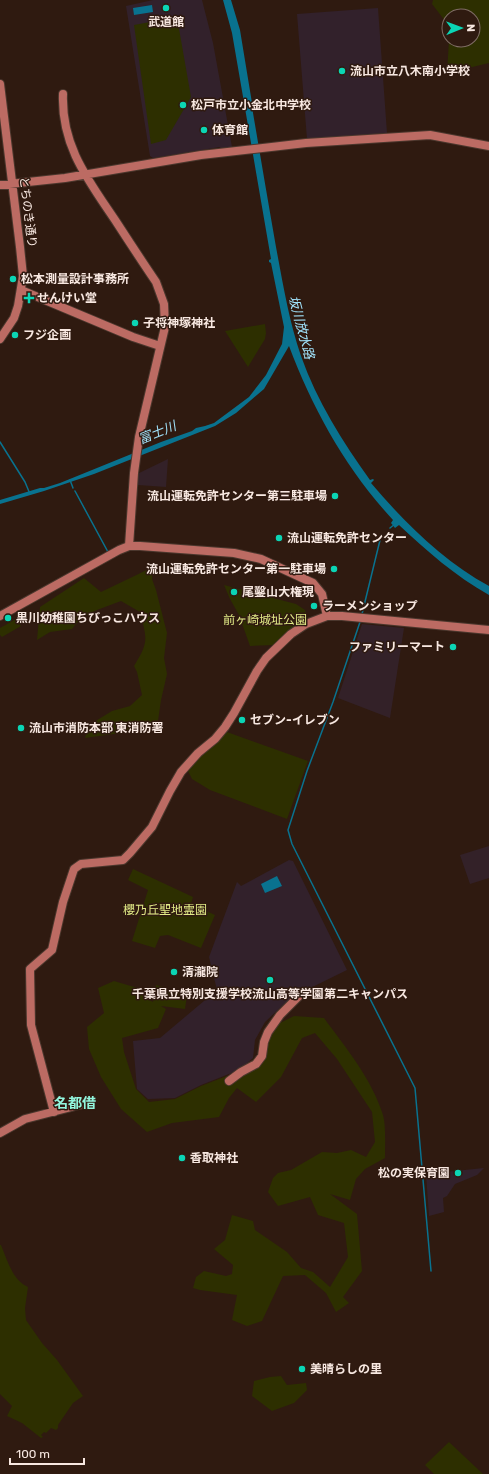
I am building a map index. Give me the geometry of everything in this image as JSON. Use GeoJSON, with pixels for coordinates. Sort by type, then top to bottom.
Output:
{"type":"FeatureCollection","features":[{"type":"Feature","properties":{"kind":"street","name":"とちのき通り"},"geometry":{"type":"LineString","coordinates":[[0,84],[23,276],[18,306],[14,318],[0,339]]}},
{"type":"Feature","properties":{"kind":"street"},"geometry":{"type":"LineString","coordinates":[[62,94],[64,123],[76,160],[156,282],[162,297],[165,312],[164,327],[138,443],[129,546]]}},
{"type":"Feature","properties":{"kind":"street"},"geometry":{"type":"LineString","coordinates":[[0,185],[85,175],[201,155],[306,143],[430,135],[489,146]]}},
{"type":"Feature","properties":{"kind":"street"},"geometry":{"type":"LineString","coordinates":[[21,290],[133,337],[160,346]]}},
{"type":"Feature","properties":{"kind":"street"},"geometry":{"type":"LineString","coordinates":[[0,616],[39,593],[129,546],[151,546],[228,552],[261,559],[313,583],[322,594],[327,616]]}},
{"type":"Feature","properties":{"kind":"street"},"geometry":{"type":"LineString","coordinates":[[54,1112],[31,1025],[30,969],[52,950],[74,869],[85,863],[123,860],[130,854],[152,827],[181,772],[198,753],[215,739],[234,713],[257,671],[266,658],[282,641],[295,631],[313,621],[327,616],[384,619],[489,630]]}},
{"type":"Feature","properties":{"kind":"street"},"geometry":{"type":"LineString","coordinates":[[229,1081],[241,1072],[256,1064],[262,1056],[266,1035],[280,1015],[297,996],[300,995]]}},
{"type":"Feature","properties":{"kind":"street"},"geometry":{"type":"LineString","coordinates":[[0,1133],[25,1119],[88,1104]]}},
{"type":"Feature","properties":{"kind":"shaded area","name":"松戸市立小金北中学校"},"geometry":{"type":"Polygon","coordinates":[[[153,0],[202,0],[213,43],[232,147],[221,149],[220,147],[153,158],[150,156],[126,6],[153,0]]]}},
{"type":"Feature","properties":{"kind":"shaded area","name":"流山市立八木南小学校"},"geometry":{"type":"Polygon","coordinates":[[[378,8],[387,133],[307,139],[297,14],[378,8]]]}},
{"type":"Feature","properties":{"kind":"shaded area"},"geometry":{"type":"Polygon","coordinates":[[[168,459],[166,487],[138,485],[137,474],[168,459]]]}},
{"type":"Feature","properties":{"kind":"shaded area"},"geometry":{"type":"Polygon","coordinates":[[[362,624],[404,628],[390,718],[338,698],[362,624]]]}},
{"type":"Feature","properties":{"kind":"shaded area"},"geometry":{"type":"Polygon","coordinates":[[[489,846],[489,878],[470,884],[460,855],[489,846]]]}},
{"type":"Feature","properties":{"kind":"shaded area","name":"千葉県立特別支援学校流山高等学園第二キャンパス"},"geometry":{"type":"Polygon","coordinates":[[[289,860],[293,861],[347,970],[294,996],[282,1006],[265,1022],[255,1040],[253,1058],[239,1070],[201,1085],[175,1098],[148,1099],[137,1089],[133,1041],[160,1038],[217,990],[209,957],[237,882],[241,886],[289,860]]]}},
{"type":"Feature","properties":{"kind":"shaded area"},"geometry":{"type":"Polygon","coordinates":[[[484,1168],[477,1175],[455,1184],[447,1196],[443,1198],[444,1212],[429,1216],[426,1174],[484,1168]]]}},
{"type":"Feature","properties":{"kind":"green space"},"geometry":{"type":"Polygon","coordinates":[[[433,0],[489,0],[489,63],[447,73],[449,48],[481,48],[481,8],[441,8],[441,16],[432,4],[433,0]]]}},
{"type":"Feature","properties":{"kind":"green space"},"geometry":{"type":"Polygon","coordinates":[[[171,18],[178,23],[191,97],[166,140],[151,144],[134,25],[171,18]]]}},
{"type":"Feature","properties":{"kind":"green space"},"geometry":{"type":"Polygon","coordinates":[[[265,324],[265,339],[248,367],[225,331],[265,324]]]}},
{"type":"Feature","properties":{"kind":"green space"},"geometry":{"type":"Polygon","coordinates":[[[153,567],[152,579],[167,633],[164,658],[167,674],[157,728],[85,738],[89,725],[112,711],[130,706],[142,695],[137,672],[134,666],[142,651],[145,640],[140,612],[121,601],[81,618],[72,629],[50,632],[37,640],[40,607],[84,578],[101,592],[153,567]]]}},
{"type":"Feature","properties":{"kind":"green space","name":"前ヶ崎城址公園"},"geometry":{"type":"Polygon","coordinates":[[[224,585],[296,604],[305,610],[308,619],[289,630],[274,645],[250,646],[239,615],[224,585]]]}},
{"type":"Feature","properties":{"kind":"green space"},"geometry":{"type":"Polygon","coordinates":[[[16,619],[21,626],[2,637],[0,635],[0,628],[16,619]]]}},
{"type":"Feature","properties":{"kind":"green space"},"geometry":{"type":"Polygon","coordinates":[[[227,732],[308,761],[287,819],[210,790],[192,779],[188,771],[198,759],[227,732]]]}},
{"type":"Feature","properties":{"kind":"green space","name":"櫻乃丘聖地霊園"},"geometry":{"type":"Polygon","coordinates":[[[133,869],[193,897],[191,904],[215,915],[201,948],[168,935],[160,936],[155,948],[132,941],[148,890],[128,880],[133,869]]]}},
{"type":"Feature","properties":{"kind":"green space"},"geometry":{"type":"Polygon","coordinates":[[[114,981],[141,989],[143,996],[153,1002],[156,985],[164,987],[163,990],[187,995],[185,1009],[161,1006],[166,1009],[158,1028],[122,1038],[124,1052],[136,1089],[149,1102],[175,1099],[201,1086],[240,1071],[265,1049],[276,1025],[294,1016],[324,1018],[358,1064],[372,1089],[383,1115],[385,1130],[385,1158],[365,1169],[356,1179],[350,1200],[330,1194],[357,1214],[362,1271],[343,1297],[349,1303],[336,1312],[326,1293],[305,1275],[283,1276],[262,1321],[247,1326],[232,1320],[237,1295],[193,1288],[196,1277],[204,1271],[226,1276],[232,1274],[233,1265],[214,1249],[225,1240],[232,1215],[253,1221],[255,1230],[287,1252],[301,1268],[313,1272],[330,1287],[348,1257],[344,1223],[318,1215],[310,1197],[278,1206],[268,1192],[273,1178],[278,1173],[291,1170],[322,1152],[337,1153],[351,1150],[366,1157],[375,1142],[372,1112],[337,1059],[315,1033],[302,1038],[281,1077],[256,1102],[237,1088],[229,1098],[219,1117],[172,1123],[147,1132],[121,1109],[101,1077],[89,1049],[87,1027],[104,1013],[98,988],[114,981]]]}},
{"type":"Feature","properties":{"kind":"green space"},"geometry":{"type":"Polygon","coordinates":[[[0,1245],[14,1274],[22,1284],[28,1287],[25,1308],[26,1320],[83,1396],[73,1403],[56,1430],[51,1428],[46,1433],[44,1432],[41,1435],[43,1437],[41,1438],[22,1423],[7,1416],[12,1406],[0,1394],[0,1245]]]}},
{"type":"Feature","properties":{"kind":"green space"},"geometry":{"type":"Polygon","coordinates":[[[281,1376],[287,1385],[306,1383],[307,1390],[294,1403],[272,1411],[252,1396],[254,1381],[281,1376]]]}},
{"type":"Feature","properties":{"kind":"green space"},"geometry":{"type":"Polygon","coordinates":[[[449,1442],[483,1474],[434,1474],[425,1465],[449,1442]]]}},
{"type":"Feature","properties":{"kind":"water"},"geometry":{"type":"Polygon","coordinates":[[[223,0],[231,0],[240,30],[252,103],[256,106],[252,107],[276,247],[293,329],[307,373],[331,420],[370,480],[374,480],[371,483],[397,512],[426,540],[456,565],[489,586],[489,595],[465,580],[431,554],[399,525],[395,528],[391,523],[393,520],[360,480],[332,438],[298,370],[289,346],[264,389],[236,413],[215,426],[94,474],[0,504],[0,500],[60,483],[192,431],[196,428],[214,423],[249,397],[266,375],[282,344],[284,327],[271,263],[269,262],[271,259],[232,33],[223,0]]]}},
{"type":"Feature","properties":{"kind":"water"},"geometry":{"type":"Polygon","coordinates":[[[152,5],[153,12],[134,15],[133,8],[152,5]]]}},
{"type":"Feature","properties":{"kind":"water"},"geometry":{"type":"Polygon","coordinates":[[[277,876],[282,886],[265,893],[261,884],[277,876]]]}},
{"type":"Feature","properties":{"kind":"waterway"},"geometry":{"type":"LineString","coordinates":[[0,442],[25,482],[30,494]]}},
{"type":"Feature","properties":{"kind":"waterway","name":"富士川"},"geometry":{"type":"LineString","coordinates":[[70,480],[73,488]]}},
{"type":"Feature","properties":{"kind":"waterway"},"geometry":{"type":"LineString","coordinates":[[75,491],[108,552]]}},
{"type":"Feature","properties":{"kind":"waterway"},"geometry":{"type":"LineString","coordinates":[[390,528],[395,524]]}},
{"type":"Feature","properties":{"kind":"waterway"},"geometry":{"type":"LineString","coordinates":[[362,614],[382,535]]}},
{"type":"Feature","properties":{"kind":"waterway"},"geometry":{"type":"LineString","coordinates":[[360,622],[333,702],[307,771],[288,830],[292,844],[415,1088],[431,1271]]}},
{"type":"Feature","properties":{"kind":"place","name":"武道館"},"geometry":{"type":"Point","coordinates":[166,8]}},
{"type":"Feature","properties":{"kind":"place","name":"流山市立八木南小学校"},"geometry":{"type":"Point","coordinates":[342,71]}},
{"type":"Feature","properties":{"kind":"place","name":"松戸市立小金北中学校"},"geometry":{"type":"Point","coordinates":[183,105]}},
{"type":"Feature","properties":{"kind":"place","name":"体育館"},"geometry":{"type":"Point","coordinates":[204,130]}},
{"type":"Feature","properties":{"kind":"place","name":"松本測量設計事務所"},"geometry":{"type":"Point","coordinates":[13,279]}},
{"type":"Feature","properties":{"kind":"place","name":"せんけい堂"},"geometry":{"type":"Point","coordinates":[29,298]}},
{"type":"Feature","properties":{"kind":"place","name":"子将神塚神社"},"geometry":{"type":"Point","coordinates":[135,323]}},
{"type":"Feature","properties":{"kind":"place","name":"フジ企画"},"geometry":{"type":"Point","coordinates":[15,335]}},
{"type":"Feature","properties":{"kind":"place","name":"流山運転免許センター第三駐車場"},"geometry":{"type":"Point","coordinates":[335,496]}},
{"type":"Feature","properties":{"kind":"place","name":"流山運転免許センター"},"geometry":{"type":"Point","coordinates":[279,538]}},
{"type":"Feature","properties":{"kind":"place","name":"流山運転免許センター第一駐車場"},"geometry":{"type":"Point","coordinates":[334,569]}},
{"type":"Feature","properties":{"kind":"place","name":"尾鑿山大権現"},"geometry":{"type":"Point","coordinates":[234,592]}},
{"type":"Feature","properties":{"kind":"place","name":"ラーメンショップ"},"geometry":{"type":"Point","coordinates":[314,606]}},
{"type":"Feature","properties":{"kind":"place","name":"黒川幼稚園ちびっこハウス"},"geometry":{"type":"Point","coordinates":[8,618]}},
{"type":"Feature","properties":{"kind":"place","name":"ファミリーマート"},"geometry":{"type":"Point","coordinates":[453,647]}},
{"type":"Feature","properties":{"kind":"place","name":"セブン-イレブン"},"geometry":{"type":"Point","coordinates":[242,720]}},
{"type":"Feature","properties":{"kind":"place","name":"流山市消防本部 東消防署"},"geometry":{"type":"Point","coordinates":[21,728]}},
{"type":"Feature","properties":{"kind":"place","name":"清瀧院"},"geometry":{"type":"Point","coordinates":[174,972]}},
{"type":"Feature","properties":{"kind":"place","name":"千葉県立特別支援学校流山高等学園第二キャンパス"},"geometry":{"type":"Point","coordinates":[270,980]}},
{"type":"Feature","properties":{"kind":"place","name":"香取神社"},"geometry":{"type":"Point","coordinates":[182,1158]}},
{"type":"Feature","properties":{"kind":"place","name":"松の実保育園"},"geometry":{"type":"Point","coordinates":[458,1173]}},
{"type":"Feature","properties":{"kind":"place","name":"美晴らしの里"},"geometry":{"type":"Point","coordinates":[302,1369]}},
{"type":"Feature","properties":{"kind":"district","name":"名都借"},"geometry":{"type":"Point","coordinates":[75,1103]}},
{"type":"Feature","properties":{"kind":"water label","name":"坂川放水路"},"geometry":{"type":"Point","coordinates":[302,327]}}]}
